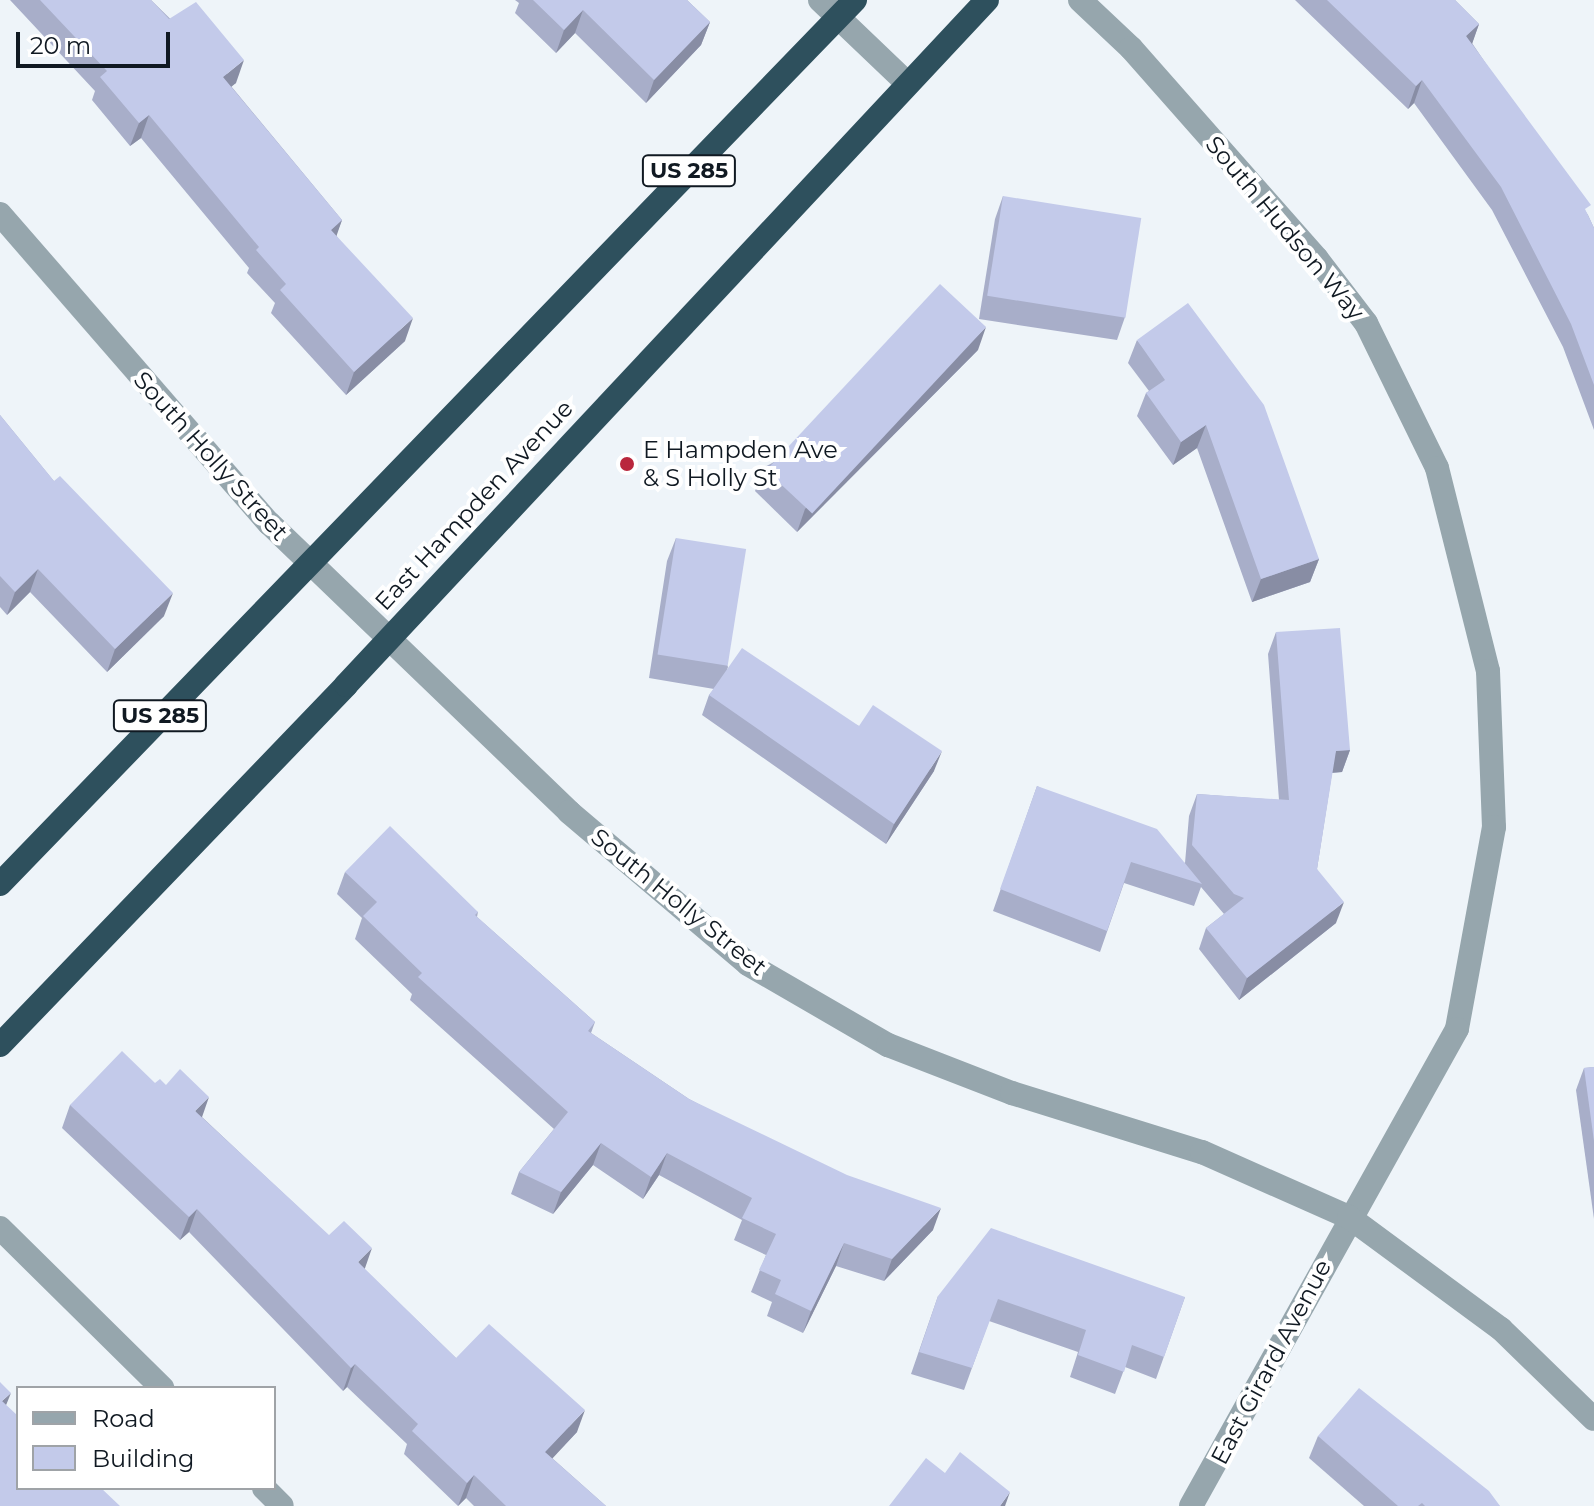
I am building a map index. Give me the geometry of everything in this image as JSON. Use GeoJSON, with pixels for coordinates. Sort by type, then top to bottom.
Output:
{"type":"FeatureCollection","features":[{"type":"Feature","properties":{"kind":"highway","name":"East Hampden Avenue"},"geometry":{"type":"LineString","coordinates":[[0,1045],[389,638],[987,0]]}},
{"type":"Feature","properties":{"kind":"highway","name":"US 285"},"geometry":{"type":"LineString","coordinates":[[0,884],[846,9]]}},
{"type":"Feature","properties":{"kind":"street"},"geometry":{"type":"LineString","coordinates":[[820,0],[846,9],[907,83]]}},
{"type":"Feature","properties":{"kind":"street","name":"South Hudson Way"},"geometry":{"type":"LineString","coordinates":[[1080,0],[1131,48],[1317,259],[1366,323],[1437,468],[1488,671],[1494,827],[1457,1029],[1349,1217]]}},
{"type":"Feature","properties":{"kind":"street","name":"South Holly Street"},"geometry":{"type":"LineString","coordinates":[[0,214],[171,416],[309,561],[569,812],[748,964],[888,1045],[1012,1093],[1202,1152],[1349,1217],[1501,1329],[1594,1419]]}},
{"type":"Feature","properties":{"kind":"street","name":"East Girard Avenue"},"geometry":{"type":"LineString","coordinates":[[1191,1506],[1349,1217]]}},
{"type":"Feature","properties":{"kind":"street"},"geometry":{"type":"LineString","coordinates":[[0,1228],[160,1386]]}},
{"type":"Feature","properties":{"kind":"street"},"geometry":{"type":"LineString","coordinates":[[266,1490],[282,1506]]}},
{"type":"Feature","properties":{"kind":"building"},"geometry":{"type":"Polygon","coordinates":[[[40,0],[151,0],[169,19],[196,2],[244,60],[223,77],[342,220],[331,230],[413,318],[354,372],[280,290],[286,284],[256,250],[259,247],[149,115],[139,123],[100,77],[107,71],[40,0]]]}},
{"type":"Feature","properties":{"kind":"building"},"geometry":{"type":"Polygon","coordinates":[[[533,0],[687,0],[710,22],[654,80],[583,10],[564,30],[533,0]]]}},
{"type":"Feature","properties":{"kind":"building"},"geometry":{"type":"Polygon","coordinates":[[[1327,0],[1455,0],[1479,24],[1466,36],[1591,205],[1585,209],[1594,228],[1594,385],[1571,324],[1501,187],[1422,80],[1416,86],[1327,0]]]}},
{"type":"Feature","properties":{"kind":"building"},"geometry":{"type":"Polygon","coordinates":[[[1003,196],[1141,218],[1125,318],[987,296],[1003,196]]]}},
{"type":"Feature","properties":{"kind":"building"},"geometry":{"type":"Polygon","coordinates":[[[940,284],[986,327],[812,513],[766,470],[940,284]]]}},
{"type":"Feature","properties":{"kind":"building"},"geometry":{"type":"Polygon","coordinates":[[[1188,303],[1264,405],[1319,559],[1261,579],[1206,425],[1181,442],[1146,393],[1165,380],[1137,340],[1188,303]]]}},
{"type":"Feature","properties":{"kind":"building"},"geometry":{"type":"Polygon","coordinates":[[[0,415],[54,481],[60,476],[173,593],[115,649],[38,569],[15,592],[0,576],[0,415]]]}},
{"type":"Feature","properties":{"kind":"building"},"geometry":{"type":"Polygon","coordinates":[[[676,538],[746,549],[728,666],[658,655],[676,538]]]}},
{"type":"Feature","properties":{"kind":"building"},"geometry":{"type":"Polygon","coordinates":[[[1340,628],[1350,750],[1336,751],[1317,869],[1344,902],[1247,978],[1206,928],[1244,898],[1234,894],[1192,845],[1197,794],[1289,800],[1276,632],[1340,628]]]}},
{"type":"Feature","properties":{"kind":"building"},"geometry":{"type":"Polygon","coordinates":[[[742,648],[859,726],[873,705],[942,751],[894,824],[709,695],[742,648]]]}},
{"type":"Feature","properties":{"kind":"building"},"geometry":{"type":"Polygon","coordinates":[[[1037,786],[1157,829],[1202,884],[1131,862],[1107,931],[1000,889],[1037,786]]]}},
{"type":"Feature","properties":{"kind":"building"},"geometry":{"type":"Polygon","coordinates":[[[390,826],[478,912],[475,915],[595,1022],[588,1031],[689,1099],[847,1175],[941,1208],[892,1259],[844,1243],[811,1311],[775,1294],[781,1280],[759,1270],[776,1234],[742,1218],[752,1198],[667,1153],[651,1177],[601,1143],[561,1192],[519,1172],[568,1112],[418,977],[422,973],[363,916],[377,902],[345,872],[390,826]]]}},
{"type":"Feature","properties":{"kind":"building"},"geometry":{"type":"Polygon","coordinates":[[[122,1051],[155,1083],[160,1079],[166,1085],[180,1069],[209,1097],[195,1111],[329,1235],[344,1221],[372,1248],[358,1262],[456,1358],[489,1324],[585,1410],[545,1452],[606,1506],[506,1506],[474,1475],[467,1483],[412,1431],[418,1424],[355,1364],[351,1368],[197,1209],[189,1217],[70,1105],[122,1051]]]}},
{"type":"Feature","properties":{"kind":"building"},"geometry":{"type":"Polygon","coordinates":[[[1594,1067],[1594,1141],[1584,1068],[1594,1067]]]}},
{"type":"Feature","properties":{"kind":"building"},"geometry":{"type":"Polygon","coordinates":[[[991,1228],[1185,1297],[1164,1357],[1132,1345],[1124,1372],[1078,1355],[1086,1330],[998,1299],[972,1368],[919,1352],[938,1296],[991,1228]]]}},
{"type":"Feature","properties":{"kind":"building"},"geometry":{"type":"Polygon","coordinates":[[[0,1382],[11,1393],[2,1401],[16,1414],[16,1490],[103,1490],[120,1506],[0,1506],[0,1382]]]}},
{"type":"Feature","properties":{"kind":"building"},"geometry":{"type":"Polygon","coordinates":[[[1359,1388],[1489,1491],[1500,1506],[1425,1506],[1422,1503],[1418,1506],[1398,1506],[1318,1436],[1359,1388]]]}},
{"type":"Feature","properties":{"kind":"building"},"geometry":{"type":"Polygon","coordinates":[[[960,1452],[1010,1492],[1000,1506],[889,1506],[926,1458],[945,1473],[960,1452]]]}},
{"type":"Feature","properties":{"kind":"place","name":"E Hampden Ave & S Holly St"},"geometry":{"type":"Point","coordinates":[627,464]}}]}
